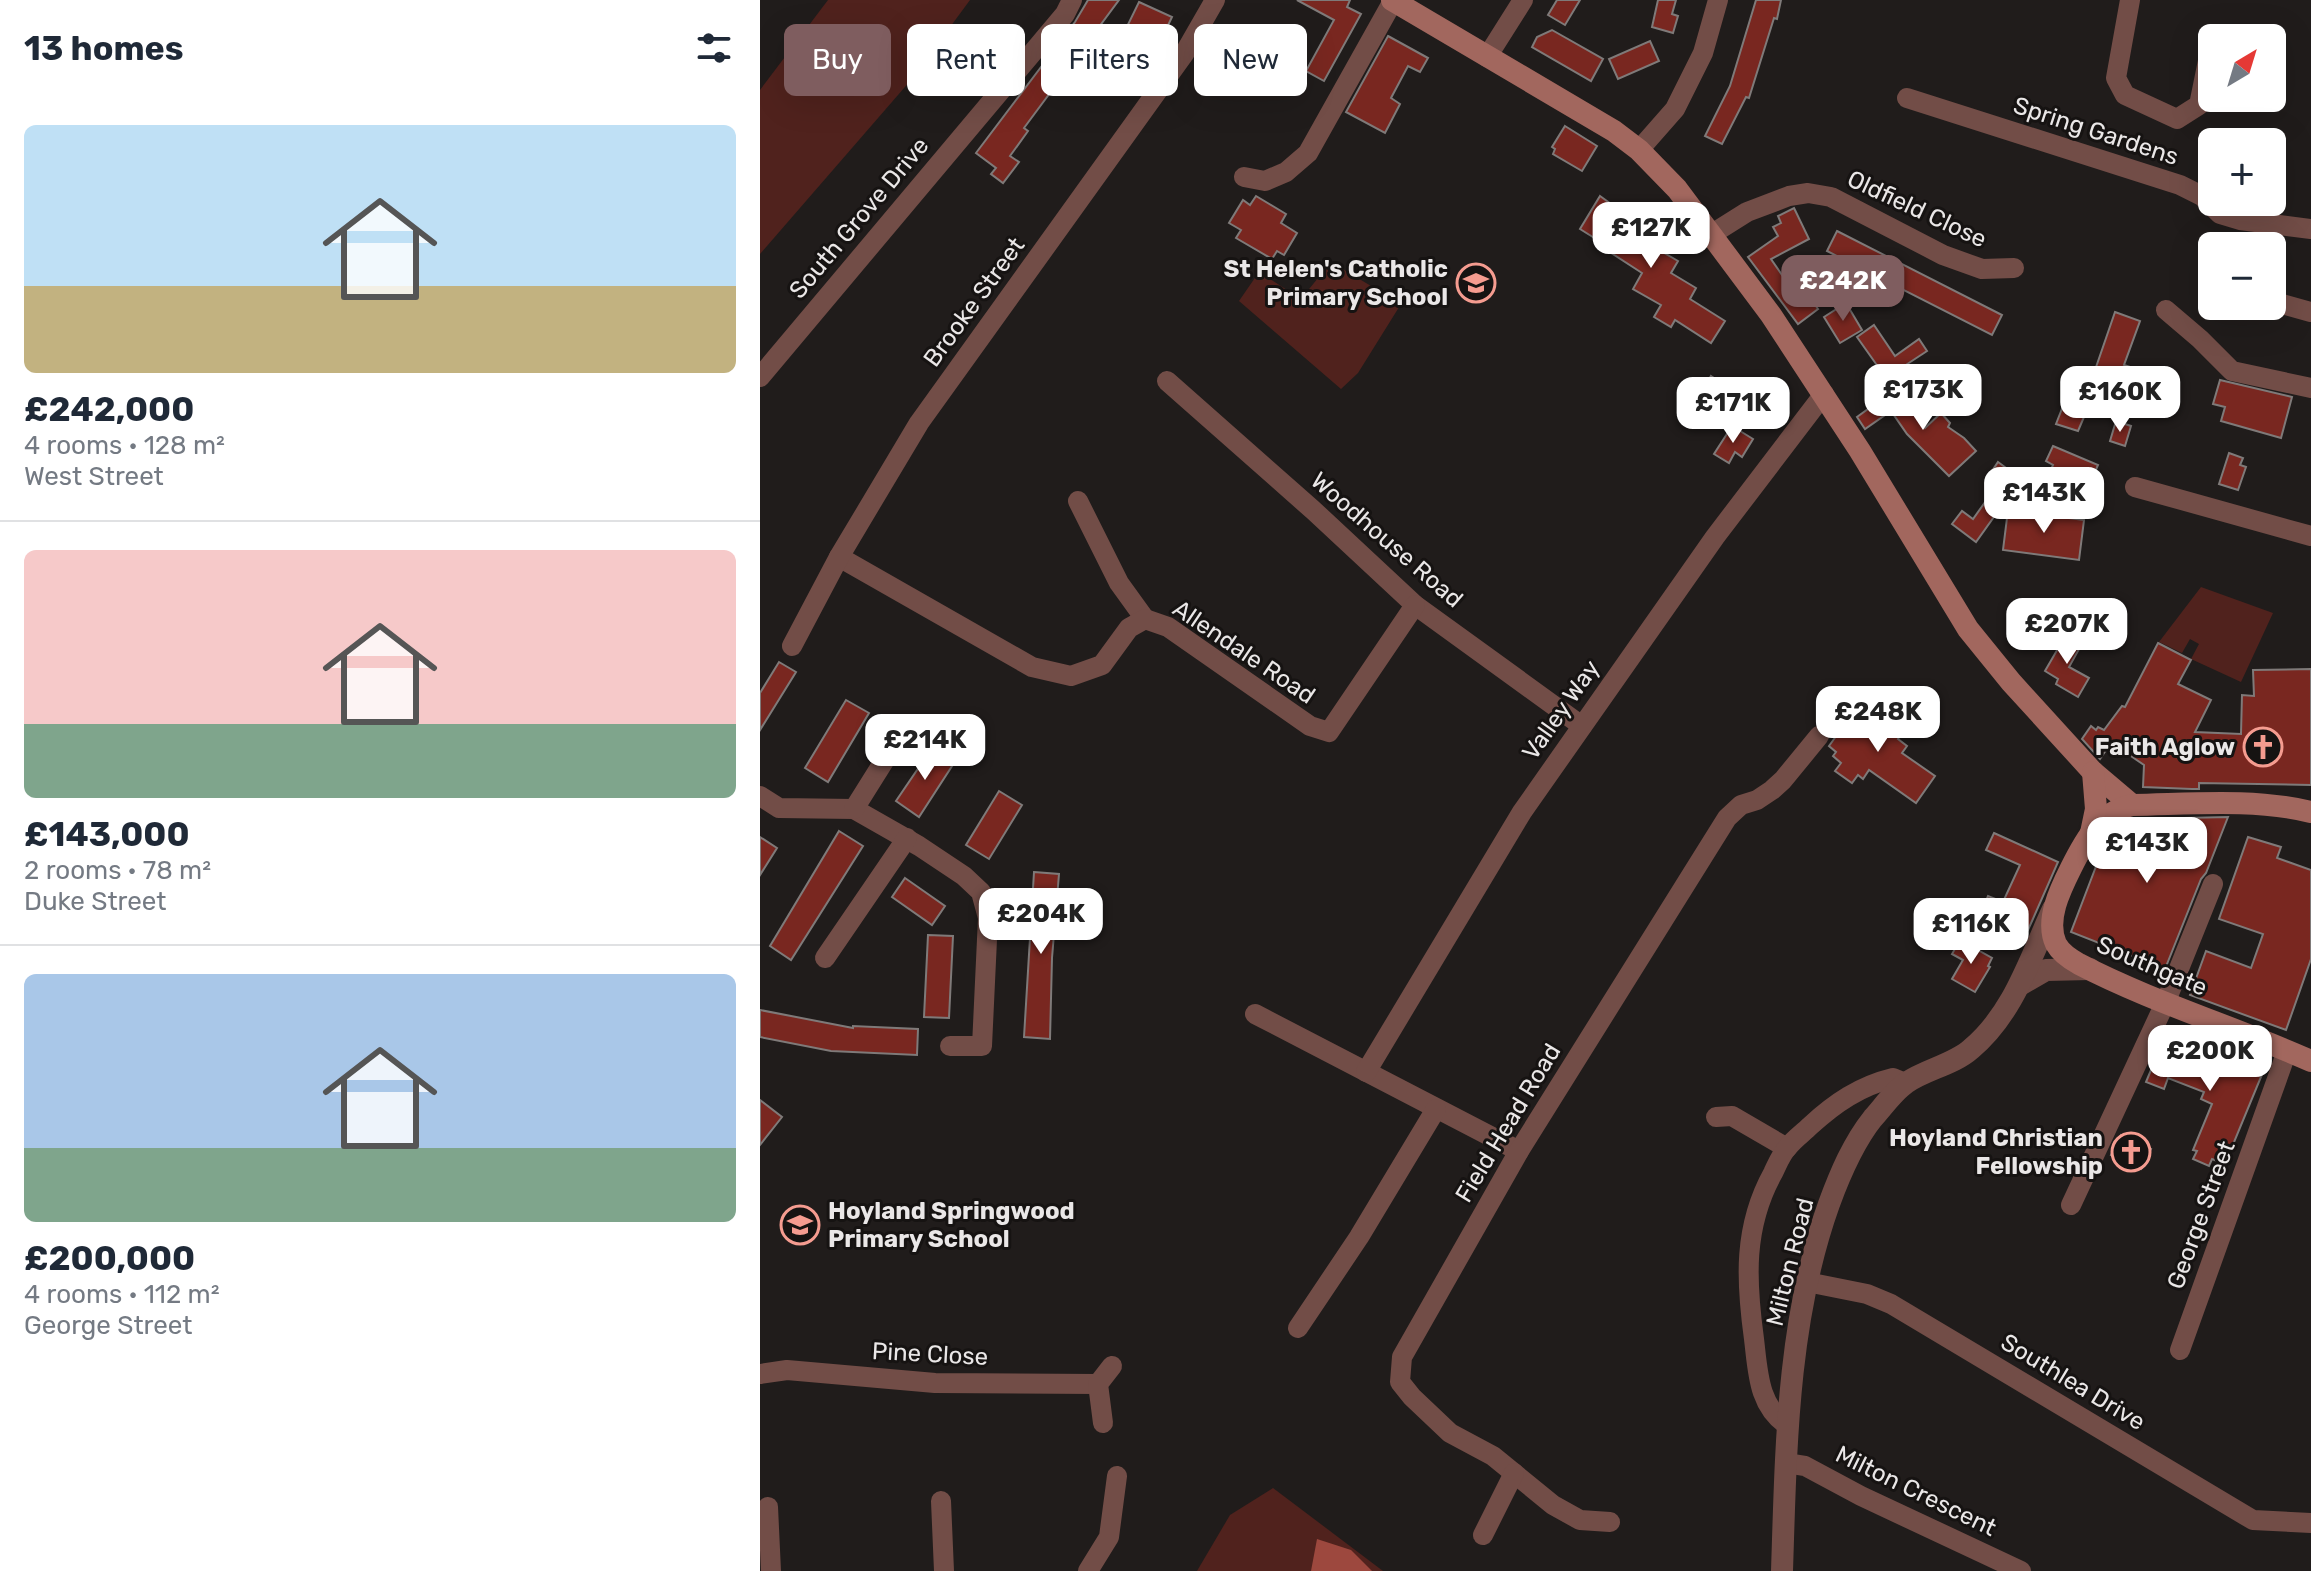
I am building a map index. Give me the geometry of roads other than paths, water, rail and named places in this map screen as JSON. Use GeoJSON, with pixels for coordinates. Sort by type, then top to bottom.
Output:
{"type":"FeatureCollection","features":[{"type":"Feature","properties":{"kind":"main road"},"geometry":{"type":"LineString","coordinates":[[1392,0],[1614,131],[1639,150],[1677,189],[1771,315],[1824,394],[1968,629],[2093,772],[2132,805]]}},
{"type":"Feature","properties":{"kind":"main road"},"geometry":{"type":"LineString","coordinates":[[2090,834],[2096,809],[2093,772]]}},
{"type":"Feature","properties":{"kind":"main road"},"geometry":{"type":"LineString","coordinates":[[2090,834],[2111,812],[2132,805],[2250,803],[2288,806],[2311,812]]}},
{"type":"Feature","properties":{"kind":"main road","name":"Milton Road"},"geometry":{"type":"LineString","coordinates":[[2054,907],[2090,834]]}},
{"type":"Feature","properties":{"kind":"main road","name":"Southgate"},"geometry":{"type":"LineString","coordinates":[[2054,907],[2053,933],[2065,955],[2090,969],[2311,1061]]}},
{"type":"Feature","properties":{"kind":"street","name":"South Grove Drive"},"geometry":{"type":"LineString","coordinates":[[760,377],[1065,14],[1072,0]]}},
{"type":"Feature","properties":{"kind":"street","name":"Brooke Street"},"geometry":{"type":"LineString","coordinates":[[792,646],[839,557],[919,423],[1184,54],[1215,0]]}},
{"type":"Feature","properties":{"kind":"street"},"geometry":{"type":"LineString","coordinates":[[1244,177],[1265,181],[1286,172],[1308,153],[1392,0]]}},
{"type":"Feature","properties":{"kind":"street"},"geometry":{"type":"LineString","coordinates":[[1487,57],[1523,0]]}},
{"type":"Feature","properties":{"kind":"street"},"geometry":{"type":"LineString","coordinates":[[1639,150],[1675,109],[1703,53],[1718,0]]}},
{"type":"Feature","properties":{"kind":"street"},"geometry":{"type":"LineString","coordinates":[[2130,0],[2116,78],[2125,95],[2177,119],[2198,106]]}},
{"type":"Feature","properties":{"kind":"street","name":"Spring Gardens"},"geometry":{"type":"LineString","coordinates":[[1907,98],[2180,185],[2202,196],[2220,214],[2240,220],[2311,229]]}},
{"type":"Feature","properties":{"kind":"street","name":"Oldfield Close"},"geometry":{"type":"LineString","coordinates":[[1712,234],[1747,212],[1789,196],[1808,193],[1831,197],[1943,255],[1982,269],[2014,268]]}},
{"type":"Feature","properties":{"kind":"street"},"geometry":{"type":"LineString","coordinates":[[2286,305],[2311,312]]}},
{"type":"Feature","properties":{"kind":"street"},"geometry":{"type":"LineString","coordinates":[[2166,310],[2232,371],[2311,388]]}},
{"type":"Feature","properties":{"kind":"street","name":"Woodhouse Road"},"geometry":{"type":"LineString","coordinates":[[1167,381],[1415,605],[1582,726]]}},
{"type":"Feature","properties":{"kind":"street","name":"Valley Way"},"geometry":{"type":"LineString","coordinates":[[1366,1072],[1522,812],[1715,537],[1824,394]]}},
{"type":"Feature","properties":{"kind":"street"},"geometry":{"type":"LineString","coordinates":[[2135,487],[2311,536]]}},
{"type":"Feature","properties":{"kind":"street"},"geometry":{"type":"LineString","coordinates":[[1078,501],[1119,583],[1145,619]]}},
{"type":"Feature","properties":{"kind":"street","name":"Allendale Road"},"geometry":{"type":"LineString","coordinates":[[839,557],[1032,667],[1071,676],[1102,665],[1129,628],[1145,619],[1168,627],[1310,726],[1329,732],[1415,605]]}},
{"type":"Feature","properties":{"kind":"street"},"geometry":{"type":"LineString","coordinates":[[854,809],[901,734]]}},
{"type":"Feature","properties":{"kind":"street","name":"Field Head Road"},"geometry":{"type":"LineString","coordinates":[[1610,1522],[1580,1520],[1553,1505],[1493,1456],[1450,1433],[1400,1382],[1402,1357],[1519,1151],[1727,818],[1741,805],[1779,791],[1819,736]]}},
{"type":"Feature","properties":{"kind":"street"},"geometry":{"type":"LineString","coordinates":[[760,796],[779,808],[854,809],[907,838],[964,876],[981,892],[988,918],[982,1046],[950,1046]]}},
{"type":"Feature","properties":{"kind":"street"},"geometry":{"type":"LineString","coordinates":[[2288,806],[2311,802]]}},
{"type":"Feature","properties":{"kind":"street"},"geometry":{"type":"LineString","coordinates":[[825,958],[907,838]]}},
{"type":"Feature","properties":{"kind":"street"},"geometry":{"type":"LineString","coordinates":[[2071,1205],[2166,1001],[2213,884]]}},
{"type":"Feature","properties":{"kind":"street","name":"Milton Road"},"geometry":{"type":"LineString","coordinates":[[1782,1571],[1788,1426],[1796,1349],[1819,1231],[1846,1161],[1870,1122],[1905,1083],[1968,1051],[2001,1017],[2020,985],[2054,907]]}},
{"type":"Feature","properties":{"kind":"street"},"geometry":{"type":"LineString","coordinates":[[2020,985],[2046,970],[2090,969]]}},
{"type":"Feature","properties":{"kind":"street"},"geometry":{"type":"LineString","coordinates":[[1255,1014],[1519,1151]]}},
{"type":"Feature","properties":{"kind":"street","name":"George Street"},"geometry":{"type":"LineString","coordinates":[[2180,1350],[2287,1051]]}},
{"type":"Feature","properties":{"kind":"street","name":"Milton Road"},"geometry":{"type":"LineString","coordinates":[[1788,1426],[1777,1419],[1764,1398],[1759,1382],[1748,1293],[1749,1239],[1763,1191],[1787,1148],[1829,1108],[1874,1083],[1893,1078],[1905,1083]]}},
{"type":"Feature","properties":{"kind":"street"},"geometry":{"type":"LineString","coordinates":[[1298,1328],[1359,1237],[1436,1109]]}},
{"type":"Feature","properties":{"kind":"street"},"geometry":{"type":"LineString","coordinates":[[1716,1117],[1732,1116],[1787,1148]]}},
{"type":"Feature","properties":{"kind":"street","name":"Southlea Drive"},"geometry":{"type":"LineString","coordinates":[[1807,1282],[1867,1294],[1891,1304],[2253,1520],[2311,1523]]}},
{"type":"Feature","properties":{"kind":"street"},"geometry":{"type":"LineString","coordinates":[[1103,1423],[1098,1384],[1112,1366]]}},
{"type":"Feature","properties":{"kind":"street","name":"Pine Close"},"geometry":{"type":"LineString","coordinates":[[760,1374],[787,1370],[935,1383],[1098,1384]]}},
{"type":"Feature","properties":{"kind":"street","name":"Milton Crescent"},"geometry":{"type":"LineString","coordinates":[[1786,1463],[1805,1466],[1861,1496],[2021,1571]]}},
{"type":"Feature","properties":{"kind":"street"},"geometry":{"type":"LineString","coordinates":[[1483,1535],[1514,1473]]}},
{"type":"Feature","properties":{"kind":"street"},"geometry":{"type":"LineString","coordinates":[[1088,1571],[1109,1537],[1117,1476]]}},
{"type":"Feature","properties":{"kind":"street"},"geometry":{"type":"LineString","coordinates":[[941,1501],[944,1571]]}},
{"type":"Feature","properties":{"kind":"street"},"geometry":{"type":"LineString","coordinates":[[768,1507],[771,1571]]}},
{"type":"Feature","properties":{"kind":"place","name":"St Helen's Catholic Primary School"},"geometry":{"type":"Point","coordinates":[1476,283]}},
{"type":"Feature","properties":{"kind":"place","name":"Faith Aglow"},"geometry":{"type":"Point","coordinates":[2263,747]}},
{"type":"Feature","properties":{"kind":"place","name":"Hoyland Christian Fellowship"},"geometry":{"type":"Point","coordinates":[2131,1152]}},
{"type":"Feature","properties":{"kind":"place","name":"Hoyland Springwood Primary School"},"geometry":{"type":"Point","coordinates":[800,1225]}}]}
